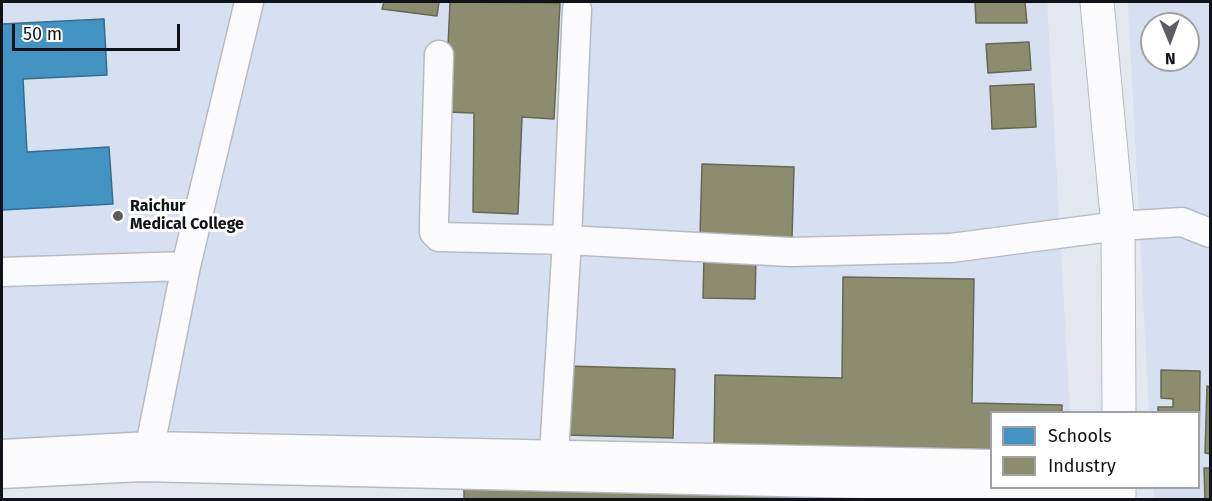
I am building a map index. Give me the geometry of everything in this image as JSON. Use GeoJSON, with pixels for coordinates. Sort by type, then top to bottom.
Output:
{"type":"FeatureCollection","features":[{"type":"Feature","properties":{"kind":"highway"},"geometry":{"type":"LineString","coordinates":[[1097,2],[1118,226],[1119,411]]}},
{"type":"Feature","properties":{"kind":"street"},"geometry":{"type":"LineString","coordinates":[[150,446],[186,266],[249,2]]}},
{"type":"Feature","properties":{"kind":"street"},"geometry":{"type":"LineString","coordinates":[[554,454],[567,240],[577,9]]}},
{"type":"Feature","properties":{"kind":"street"},"geometry":{"type":"LineString","coordinates":[[439,56],[434,232],[439,237],[567,240],[790,252],[951,248],[1118,226],[1182,222],[1210,233]]}},
{"type":"Feature","properties":{"kind":"street"},"geometry":{"type":"LineString","coordinates":[[2,272],[186,266]]}},
{"type":"Feature","properties":{"kind":"street"},"geometry":{"type":"LineString","coordinates":[[2,454],[150,446],[990,464]]}},
{"type":"Feature","properties":{"kind":"street"},"geometry":{"type":"LineString","coordinates":[[2,474],[153,468],[990,487]]}},
{"type":"Feature","properties":{"kind":"street"},"geometry":{"type":"LineString","coordinates":[[1023,489],[1119,493]]}},
{"type":"Feature","properties":{"kind":"shaded area"},"geometry":{"type":"Polygon","coordinates":[[[2,2],[1047,2],[1070,411],[990,411],[990,449],[183,430],[2,441],[2,2]]]}},
{"type":"Feature","properties":{"kind":"shaded area"},"geometry":{"type":"Polygon","coordinates":[[[1128,2],[1210,2],[1210,499],[1154,499],[1153,489],[1200,489],[1200,411],[1149,411],[1128,2]]]}},
{"type":"Feature","properties":{"kind":"building: Schools"},"geometry":{"type":"Polygon","coordinates":[[[104,19],[107,75],[23,79],[27,152],[109,147],[113,204],[2,210],[2,24],[104,19]]]}},
{"type":"Feature","properties":{"kind":"building: Industry"},"geometry":{"type":"Polygon","coordinates":[[[384,2],[439,2],[437,16],[382,9],[384,2]]]}},
{"type":"Feature","properties":{"kind":"building: Industry"},"geometry":{"type":"Polygon","coordinates":[[[450,2],[560,3],[554,119],[522,117],[518,214],[473,212],[474,113],[445,112],[450,2]]]}},
{"type":"Feature","properties":{"kind":"building: Industry"},"geometry":{"type":"Polygon","coordinates":[[[975,2],[1025,2],[1027,23],[976,23],[975,2]]]}},
{"type":"Feature","properties":{"kind":"building: Industry"},"geometry":{"type":"Polygon","coordinates":[[[1029,42],[1031,70],[988,73],[986,44],[1029,42]]]}},
{"type":"Feature","properties":{"kind":"building: Industry"},"geometry":{"type":"Polygon","coordinates":[[[1034,84],[1036,127],[992,129],[990,86],[1034,84]]]}},
{"type":"Feature","properties":{"kind":"building: Industry"},"geometry":{"type":"Polygon","coordinates":[[[702,164],[794,167],[792,239],[700,236],[702,164]]]}},
{"type":"Feature","properties":{"kind":"building: Industry"},"geometry":{"type":"Polygon","coordinates":[[[704,256],[756,257],[755,299],[703,298],[704,256]]]}},
{"type":"Feature","properties":{"kind":"building: Industry"},"geometry":{"type":"Polygon","coordinates":[[[843,277],[974,279],[972,403],[1062,405],[1062,411],[990,411],[990,449],[714,444],[715,375],[842,378],[843,277]]]}},
{"type":"Feature","properties":{"kind":"building: Industry"},"geometry":{"type":"Polygon","coordinates":[[[566,366],[675,369],[673,438],[565,435],[566,366]]]}},
{"type":"Feature","properties":{"kind":"building: Industry"},"geometry":{"type":"Polygon","coordinates":[[[1161,370],[1200,371],[1200,411],[1158,411],[1158,407],[1173,407],[1173,399],[1161,398],[1161,370]]]}},
{"type":"Feature","properties":{"kind":"building: Industry"},"geometry":{"type":"Polygon","coordinates":[[[1207,386],[1210,387],[1210,454],[1205,453],[1207,386]]]}},
{"type":"Feature","properties":{"kind":"building: Industry"},"geometry":{"type":"Polygon","coordinates":[[[1204,468],[1210,468],[1210,500],[1205,500],[1204,468]]]}},
{"type":"Feature","properties":{"kind":"building: Industry"},"geometry":{"type":"Polygon","coordinates":[[[464,482],[943,500],[464,500],[464,482]]]}},
{"type":"Feature","properties":{"kind":"place","name":"Raichur Medical College"},"geometry":{"type":"Point","coordinates":[118,216]}}]}
